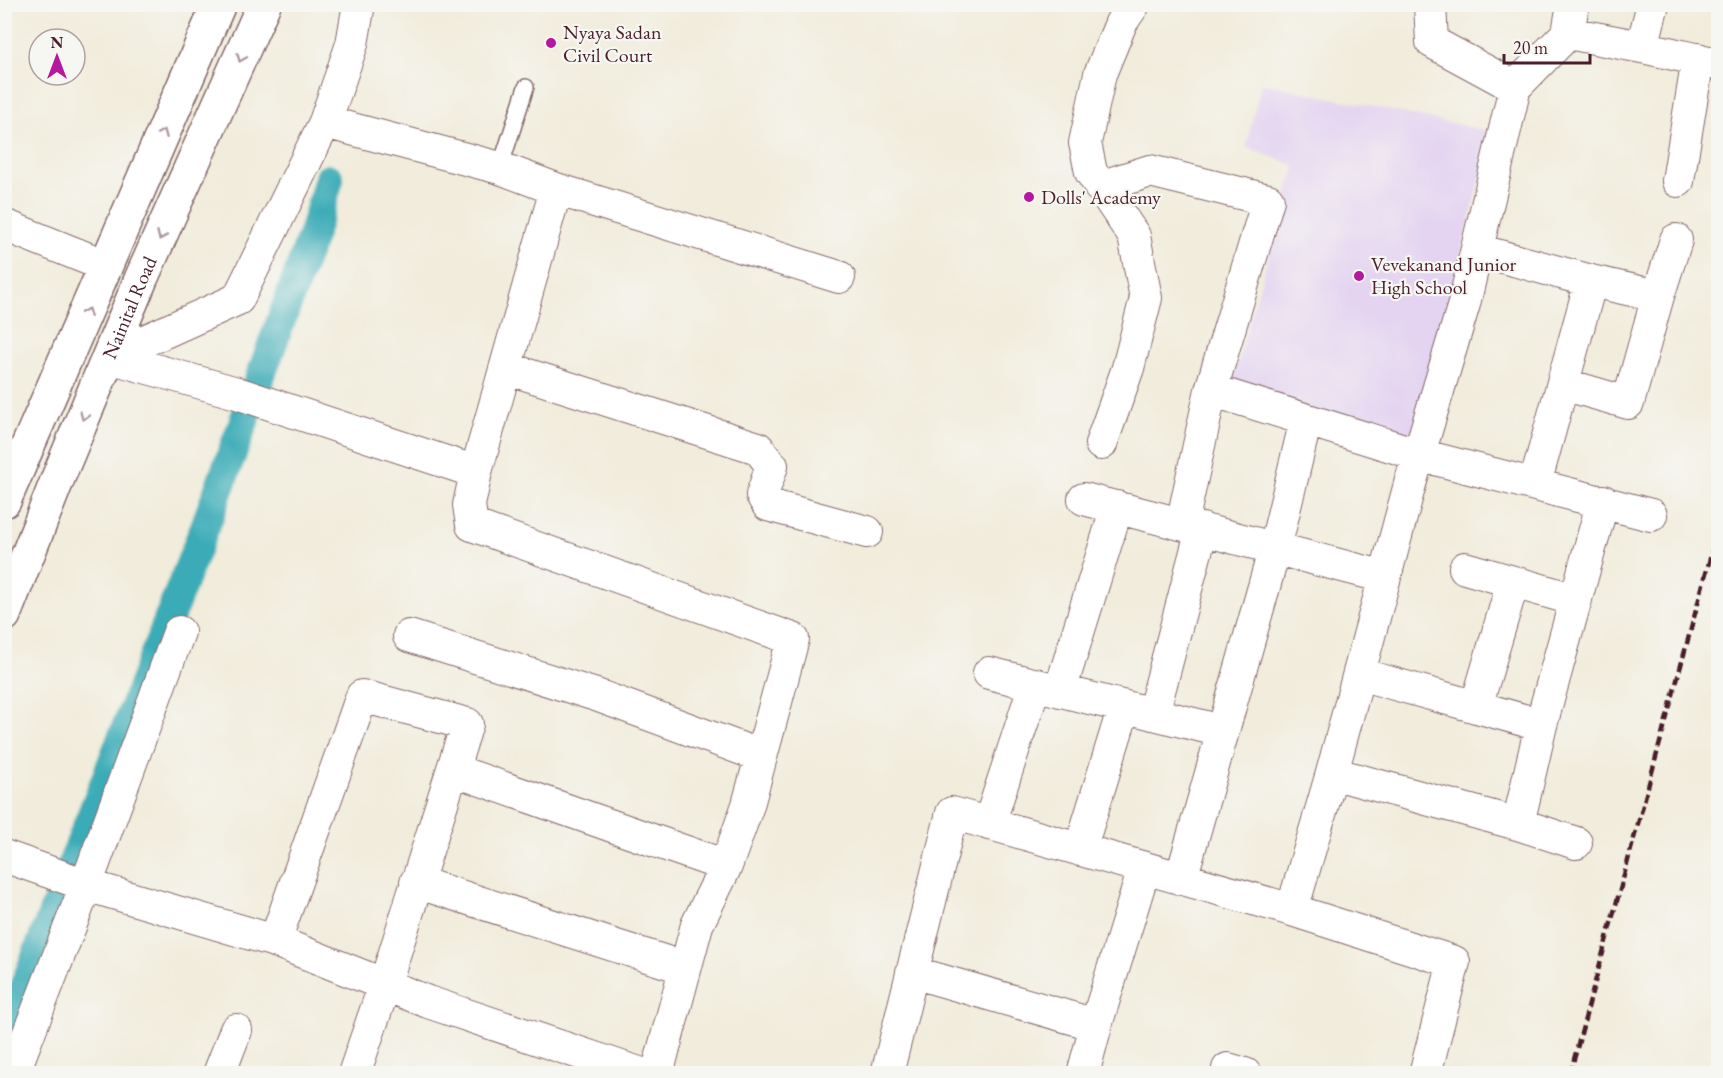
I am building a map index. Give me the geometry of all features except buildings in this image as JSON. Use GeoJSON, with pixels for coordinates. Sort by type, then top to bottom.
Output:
{"type":"FeatureCollection","features":[{"type":"Feature","properties":{"kind":"highway","name":"Nainital Road"},"geometry":{"type":"LineString","coordinates":[[4,501],[74,344],[219,4]]}},
{"type":"Feature","properties":{"kind":"highway","name":"Nainital Road"},"geometry":{"type":"LineString","coordinates":[[7,603],[141,279],[264,4]]}},
{"type":"Feature","properties":{"kind":"highway"},"geometry":{"type":"LineString","coordinates":[[106,266],[141,279]]}},
{"type":"Feature","properties":{"kind":"highway"},"geometry":{"type":"LineString","coordinates":[[74,344],[109,357]]}},
{"type":"Feature","properties":{"kind":"street"},"geometry":{"type":"LineString","coordinates":[[109,357],[238,299],[325,122],[352,44],[359,4]]}},
{"type":"Feature","properties":{"kind":"street"},"geometry":{"type":"LineString","coordinates":[[1101,444],[1128,368],[1146,298],[1134,236],[1091,172],[1085,143],[1100,74],[1121,23],[1134,4]]}},
{"type":"Feature","properties":{"kind":"street"},"geometry":{"type":"LineString","coordinates":[[1430,4],[1432,42],[1515,87]]}},
{"type":"Feature","properties":{"kind":"street"},"geometry":{"type":"LineString","coordinates":[[1642,47],[1653,4]]}},
{"type":"Feature","properties":{"kind":"street"},"geometry":{"type":"LineString","coordinates":[[1292,910],[1464,304],[1515,87],[1570,19],[1642,47],[1708,62],[1678,181]]}},
{"type":"Feature","properties":{"kind":"street"},"geometry":{"type":"LineString","coordinates":[[325,122],[500,168],[556,189],[838,277]]}},
{"type":"Feature","properties":{"kind":"street"},"geometry":{"type":"LineString","coordinates":[[1080,850],[1139,710],[1192,526],[1211,390],[1269,200],[1150,171],[1100,187]]}},
{"type":"Feature","properties":{"kind":"street"},"geometry":{"type":"LineString","coordinates":[[556,189],[476,472],[469,505],[472,525],[793,639],[748,805],[726,866],[697,925],[657,1074]]}},
{"type":"Feature","properties":{"kind":"street"},"geometry":{"type":"LineString","coordinates":[[4,225],[106,266]]}},
{"type":"Feature","properties":{"kind":"street"},"geometry":{"type":"LineString","coordinates":[[1563,384],[1628,403],[1676,240]]}},
{"type":"Feature","properties":{"kind":"street"},"geometry":{"type":"LineString","coordinates":[[1477,250],[1591,281],[1658,296]]}},
{"type":"Feature","properties":{"kind":"street"},"geometry":{"type":"LineString","coordinates":[[1535,484],[1591,281]]}},
{"type":"Feature","properties":{"kind":"street"},"geometry":{"type":"LineString","coordinates":[[109,357],[251,398],[476,472]]}},
{"type":"Feature","properties":{"kind":"street"},"geometry":{"type":"LineString","coordinates":[[506,368],[758,448],[772,466],[762,495],[768,505],[867,532]]}},
{"type":"Feature","properties":{"kind":"street"},"geometry":{"type":"LineString","coordinates":[[1211,390],[1420,455],[1651,515]]}},
{"type":"Feature","properties":{"kind":"street"},"geometry":{"type":"LineString","coordinates":[[1181,879],[1275,548],[1306,420]]}},
{"type":"Feature","properties":{"kind":"street"},"geometry":{"type":"LineString","coordinates":[[1084,499],[1385,577]]}},
{"type":"Feature","properties":{"kind":"street"},"geometry":{"type":"LineString","coordinates":[[1518,824],[1541,725],[1603,501]]}},
{"type":"Feature","properties":{"kind":"street"},"geometry":{"type":"LineString","coordinates":[[989,824],[1048,688],[1117,507]]}},
{"type":"Feature","properties":{"kind":"street"},"geometry":{"type":"LineString","coordinates":[[1465,568],[1576,600]]}},
{"type":"Feature","properties":{"kind":"street"},"geometry":{"type":"LineString","coordinates":[[1476,707],[1513,582]]}},
{"type":"Feature","properties":{"kind":"street"},"geometry":{"type":"LineString","coordinates":[[13,1074],[74,881],[179,632]]}},
{"type":"Feature","properties":{"kind":"street"},"geometry":{"type":"LineString","coordinates":[[409,636],[599,696],[761,756]]}},
{"type":"Feature","properties":{"kind":"street"},"geometry":{"type":"LineString","coordinates":[[989,673],[1222,731]]}},
{"type":"Feature","properties":{"kind":"street"},"geometry":{"type":"LineString","coordinates":[[1359,674],[1541,725]]}},
{"type":"Feature","properties":{"kind":"street"},"geometry":{"type":"LineString","coordinates":[[274,941],[362,696],[467,724],[385,984],[354,1074]]}},
{"type":"Feature","properties":{"kind":"street"},"geometry":{"type":"LineString","coordinates":[[453,770],[726,866]]}},
{"type":"Feature","properties":{"kind":"street"},"geometry":{"type":"LineString","coordinates":[[1332,773],[1518,824],[1576,843]]}},
{"type":"Feature","properties":{"kind":"street"},"geometry":{"type":"LineString","coordinates":[[887,1074],[952,813],[1292,910],[1454,962],[1425,1074]]}},
{"type":"Feature","properties":{"kind":"street"},"geometry":{"type":"LineString","coordinates":[[4,856],[74,881],[274,941],[428,1002],[642,1074]]}},
{"type":"Feature","properties":{"kind":"street"},"geometry":{"type":"LineString","coordinates":[[1083,1074],[1144,869]]}},
{"type":"Feature","properties":{"kind":"street"},"geometry":{"type":"LineString","coordinates":[[416,882],[685,968]]}},
{"type":"Feature","properties":{"kind":"street"},"geometry":{"type":"LineString","coordinates":[[912,972],[1096,1025]]}},
{"type":"Feature","properties":{"kind":"street"},"geometry":{"type":"LineString","coordinates":[[219,1074],[236,1030]]}},
{"type":"Feature","properties":{"kind":"lane"},"geometry":{"type":"LineString","coordinates":[[500,168],[526,87]]}},
{"type":"Feature","properties":{"kind":"shaded area","name":"Vevekanand Junior High School"},"geometry":{"type":"Polygon","coordinates":[[[1261,83],[1493,132],[1412,437],[1231,385],[1295,166],[1246,147],[1261,83]]]}},
{"type":"Feature","properties":{"kind":"waterway"},"geometry":{"type":"LineString","coordinates":[[4,1038],[206,524],[314,231],[329,179]]}},
{"type":"Feature","properties":{"kind":"railway"},"geometry":{"type":"LineString","coordinates":[[1570,1074],[1718,529]]}},
{"type":"Feature","properties":{"kind":"place","name":"Nyaya Sadan Civil Court"},"geometry":{"type":"Point","coordinates":[551,43]}},
{"type":"Feature","properties":{"kind":"place","name":"Dolls' Academy"},"geometry":{"type":"Point","coordinates":[1029,197]}},
{"type":"Feature","properties":{"kind":"place","name":"Vevekanand Junior High School"},"geometry":{"type":"Point","coordinates":[1359,276]}}]}
